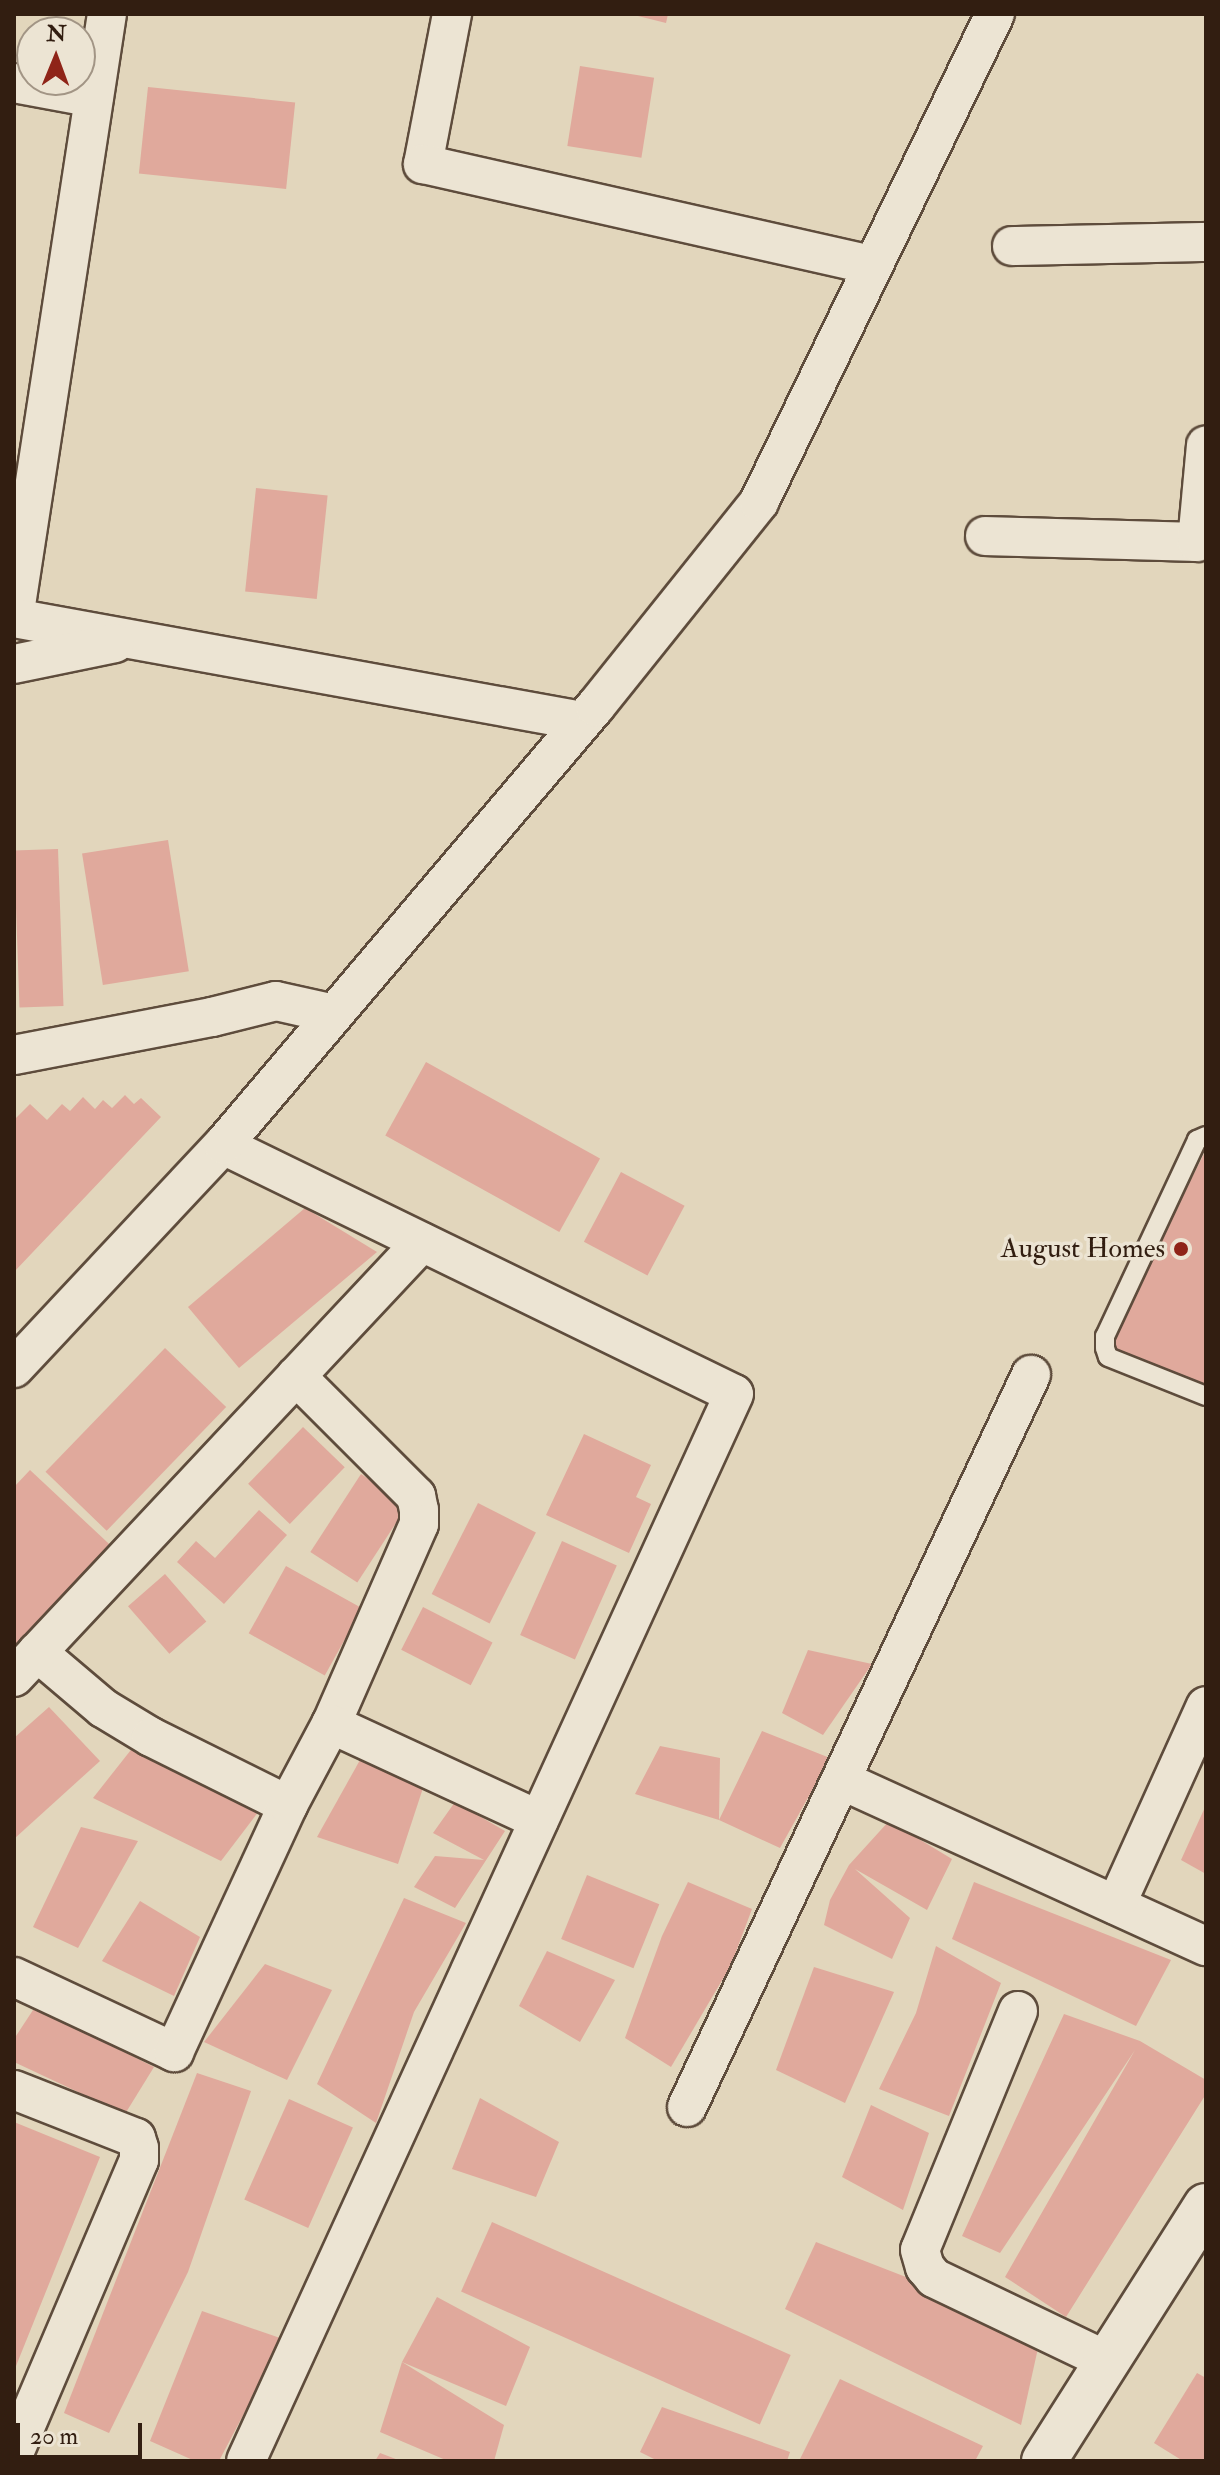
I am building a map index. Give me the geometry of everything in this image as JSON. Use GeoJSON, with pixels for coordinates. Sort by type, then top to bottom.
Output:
{"type":"FeatureCollection","features":[{"type":"Feature","properties":{"kind":"street"},"geometry":{"type":"LineString","coordinates":[[107,14],[94,98],[30,410],[14,618],[582,721]]}},
{"type":"Feature","properties":{"kind":"street"},"geometry":{"type":"LineString","coordinates":[[452,14],[423,164],[873,265]]}},
{"type":"Feature","properties":{"kind":"street"},"geometry":{"type":"LineString","coordinates":[[14,1368],[223,1145],[582,721],[759,502],[995,14]]}},
{"type":"Feature","properties":{"kind":"street"},"geometry":{"type":"LineString","coordinates":[[14,83],[94,98]]}},
{"type":"Feature","properties":{"kind":"street"},"geometry":{"type":"LineString","coordinates":[[1012,246],[1206,242]]}},
{"type":"Feature","properties":{"kind":"street"},"geometry":{"type":"LineString","coordinates":[[985,536],[1197,542],[1206,445]]}},
{"type":"Feature","properties":{"kind":"street"},"geometry":{"type":"LineString","coordinates":[[14,664],[133,640]]}},
{"type":"Feature","properties":{"kind":"street"},"geometry":{"type":"LineString","coordinates":[[14,1055],[212,1017],[276,1001],[334,1014]]}},
{"type":"Feature","properties":{"kind":"street"},"geometry":{"type":"LineString","coordinates":[[223,1145],[734,1394],[246,2461]]}},
{"type":"Feature","properties":{"kind":"street"},"geometry":{"type":"LineString","coordinates":[[288,1805],[151,1737],[26,1664],[422,1242]]}},
{"type":"Feature","properties":{"kind":"street"},"geometry":{"type":"LineString","coordinates":[[687,2107],[1031,1375]]}},
{"type":"Feature","properties":{"kind":"street"},"geometry":{"type":"LineString","coordinates":[[14,1977],[174,2052],[288,1805],[331,1724],[419,1524],[419,1510],[416,1496],[296,1376]]}},
{"type":"Feature","properties":{"kind":"street"},"geometry":{"type":"LineString","coordinates":[[1116,1905],[1206,1706]]}},
{"type":"Feature","properties":{"kind":"street"},"geometry":{"type":"LineString","coordinates":[[331,1724],[539,1820]]}},
{"type":"Feature","properties":{"kind":"street"},"geometry":{"type":"LineString","coordinates":[[841,1780],[1206,1946]]}},
{"type":"Feature","properties":{"kind":"street"},"geometry":{"type":"LineString","coordinates":[[1018,2011],[920,2250],[922,2258],[934,2278],[1107,2361]]}},
{"type":"Feature","properties":{"kind":"street"},"geometry":{"type":"LineString","coordinates":[[14,2090],[136,2138],[139,2160],[14,2453]]}},
{"type":"Feature","properties":{"kind":"street"},"geometry":{"type":"LineString","coordinates":[[1044,2461],[1206,2206]]}},
{"type":"Feature","properties":{"kind":"lane"},"geometry":{"type":"LineString","coordinates":[[1206,1136],[1197,1140],[1105,1336],[1105,1348],[1108,1357],[1206,1396]]}},
{"type":"Feature","properties":{"kind":"building"},"geometry":{"type":"Polygon","coordinates":[[[630,14],[668,14],[666,23],[630,14]]]}},
{"type":"Feature","properties":{"kind":"building"},"geometry":{"type":"Polygon","coordinates":[[[580,66],[654,78],[641,158],[567,146],[580,66]]]}},
{"type":"Feature","properties":{"kind":"building"},"geometry":{"type":"Polygon","coordinates":[[[148,87],[295,102],[286,189],[139,174],[148,87]]]}},
{"type":"Feature","properties":{"kind":"building"},"geometry":{"type":"Polygon","coordinates":[[[256,488],[328,496],[317,599],[245,591],[256,488]]]}},
{"type":"Feature","properties":{"kind":"building"},"geometry":{"type":"Polygon","coordinates":[[[168,840],[189,971],[103,985],[82,854],[168,840]]]}},
{"type":"Feature","properties":{"kind":"building"},"geometry":{"type":"Polygon","coordinates":[[[58,849],[63,1006],[20,1007],[14,851],[58,849]]]}},
{"type":"Feature","properties":{"kind":"building"},"geometry":{"type":"Polygon","coordinates":[[[426,1062],[600,1158],[559,1232],[385,1135],[426,1062]]]}},
{"type":"Feature","properties":{"kind":"building"},"geometry":{"type":"Polygon","coordinates":[[[125,1095],[134,1104],[141,1098],[161,1117],[14,1272],[14,1120],[30,1104],[47,1120],[62,1104],[70,1111],[83,1097],[95,1109],[103,1100],[112,1108],[125,1095]]]}},
{"type":"Feature","properties":{"kind":"building","name":"August Homes"},"geometry":{"type":"Polygon","coordinates":[[[1206,1150],[1206,1386],[1105,1348],[1206,1150]]]}},
{"type":"Feature","properties":{"kind":"building"},"geometry":{"type":"Polygon","coordinates":[[[621,1172],[685,1206],[647,1276],[584,1242],[621,1172]]]}},
{"type":"Feature","properties":{"kind":"building"},"geometry":{"type":"Polygon","coordinates":[[[305,1208],[377,1252],[239,1368],[188,1307],[305,1208]]]}},
{"type":"Feature","properties":{"kind":"building"},"geometry":{"type":"Polygon","coordinates":[[[165,1348],[226,1407],[107,1531],[46,1472],[165,1348]]]}},
{"type":"Feature","properties":{"kind":"building"},"geometry":{"type":"Polygon","coordinates":[[[303,1427],[345,1467],[290,1524],[248,1484],[303,1427]]]}},
{"type":"Feature","properties":{"kind":"building"},"geometry":{"type":"Polygon","coordinates":[[[584,1434],[651,1465],[636,1497],[651,1504],[629,1553],[546,1515],[584,1434]]]}},
{"type":"Feature","properties":{"kind":"building"},"geometry":{"type":"Polygon","coordinates":[[[30,1470],[122,1556],[14,1670],[14,1487],[30,1470]]]}},
{"type":"Feature","properties":{"kind":"building"},"geometry":{"type":"Polygon","coordinates":[[[361,1474],[408,1504],[357,1582],[310,1552],[361,1474]]]}},
{"type":"Feature","properties":{"kind":"building"},"geometry":{"type":"Polygon","coordinates":[[[478,1503],[536,1533],[490,1623],[432,1594],[478,1503]]]}},
{"type":"Feature","properties":{"kind":"building"},"geometry":{"type":"Polygon","coordinates":[[[259,1510],[287,1535],[224,1604],[177,1562],[196,1541],[215,1558],[259,1510]]]}},
{"type":"Feature","properties":{"kind":"building"},"geometry":{"type":"Polygon","coordinates":[[[562,1541],[617,1565],[575,1659],[520,1635],[562,1541]]]}},
{"type":"Feature","properties":{"kind":"building"},"geometry":{"type":"Polygon","coordinates":[[[286,1566],[362,1608],[325,1676],[249,1633],[286,1566]]]}},
{"type":"Feature","properties":{"kind":"building"},"geometry":{"type":"Polygon","coordinates":[[[165,1574],[206,1622],[169,1654],[128,1606],[165,1574]]]}},
{"type":"Feature","properties":{"kind":"building"},"geometry":{"type":"Polygon","coordinates":[[[423,1607],[492,1642],[471,1685],[401,1650],[423,1607]]]}},
{"type":"Feature","properties":{"kind":"building"},"geometry":{"type":"Polygon","coordinates":[[[808,1650],[872,1664],[823,1735],[782,1713],[808,1650]]]}},
{"type":"Feature","properties":{"kind":"building"},"geometry":{"type":"Polygon","coordinates":[[[49,1707],[100,1761],[14,1839],[14,1738],[49,1707]]]}},
{"type":"Feature","properties":{"kind":"building"},"geometry":{"type":"Polygon","coordinates":[[[762,1731],[830,1758],[780,1848],[719,1820],[762,1731]]]}},
{"type":"Feature","properties":{"kind":"building"},"geometry":{"type":"Polygon","coordinates":[[[134,1746],[262,1807],[221,1861],[93,1798],[134,1746]]]}},
{"type":"Feature","properties":{"kind":"building"},"geometry":{"type":"Polygon","coordinates":[[[660,1746],[720,1758],[719,1820],[635,1794],[660,1746]]]}},
{"type":"Feature","properties":{"kind":"building"},"geometry":{"type":"Polygon","coordinates":[[[360,1760],[423,1788],[398,1864],[317,1837],[360,1760]]]}},
{"type":"Feature","properties":{"kind":"building"},"geometry":{"type":"Polygon","coordinates":[[[455,1802],[505,1831],[455,1908],[414,1887],[435,1856],[484,1860],[433,1833],[455,1802]]]}},
{"type":"Feature","properties":{"kind":"building"},"geometry":{"type":"Polygon","coordinates":[[[1206,1805],[1206,1874],[1181,1860],[1206,1805]]]}},
{"type":"Feature","properties":{"kind":"building"},"geometry":{"type":"Polygon","coordinates":[[[889,1821],[952,1859],[927,1910],[855,1869],[910,1918],[892,1959],[824,1925],[830,1900],[849,1865],[889,1821]]]}},
{"type":"Feature","properties":{"kind":"building"},"geometry":{"type":"Polygon","coordinates":[[[81,1827],[138,1841],[78,1948],[33,1927],[81,1827]]]}},
{"type":"Feature","properties":{"kind":"building"},"geometry":{"type":"Polygon","coordinates":[[[587,1875],[659,1904],[633,1968],[561,1939],[587,1875]]]}},
{"type":"Feature","properties":{"kind":"building"},"geometry":{"type":"Polygon","coordinates":[[[688,1882],[752,1909],[731,1965],[671,2067],[625,2038],[662,1936],[688,1882]]]}},
{"type":"Feature","properties":{"kind":"building"},"geometry":{"type":"Polygon","coordinates":[[[974,1882],[1171,1960],[1136,2026],[952,1939],[974,1882]]]}},
{"type":"Feature","properties":{"kind":"building"},"geometry":{"type":"Polygon","coordinates":[[[404,1898],[466,1923],[414,2012],[376,2123],[317,2084],[404,1898]]]}},
{"type":"Feature","properties":{"kind":"building"},"geometry":{"type":"Polygon","coordinates":[[[140,1901],[200,1937],[174,1996],[102,1961],[140,1901]]]}},
{"type":"Feature","properties":{"kind":"building"},"geometry":{"type":"Polygon","coordinates":[[[936,1946],[1001,1983],[949,2116],[879,2089],[916,2013],[936,1946]]]}},
{"type":"Feature","properties":{"kind":"building"},"geometry":{"type":"Polygon","coordinates":[[[547,1951],[615,1980],[580,2042],[519,2006],[547,1951]]]}},
{"type":"Feature","properties":{"kind":"building"},"geometry":{"type":"Polygon","coordinates":[[[265,1964],[332,1990],[287,2080],[204,2042],[265,1964]]]}},
{"type":"Feature","properties":{"kind":"building"},"geometry":{"type":"Polygon","coordinates":[[[814,1967],[894,1992],[845,2103],[776,2070],[814,1967]]]}},
{"type":"Feature","properties":{"kind":"building"},"geometry":{"type":"Polygon","coordinates":[[[35,2007],[154,2067],[125,2114],[14,2062],[14,2039],[35,2007]]]}},
{"type":"Feature","properties":{"kind":"building"},"geometry":{"type":"Polygon","coordinates":[[[1064,2014],[1140,2041],[1206,2080],[1206,2094],[1066,2317],[1005,2277],[1135,2050],[1000,2253],[962,2236],[1064,2014]]]}},
{"type":"Feature","properties":{"kind":"building"},"geometry":{"type":"Polygon","coordinates":[[[197,2073],[251,2091],[188,2272],[109,2433],[64,2413],[197,2073]]]}},
{"type":"Feature","properties":{"kind":"building"},"geometry":{"type":"Polygon","coordinates":[[[480,2098],[559,2142],[536,2197],[452,2169],[480,2098]]]}},
{"type":"Feature","properties":{"kind":"building"},"geometry":{"type":"Polygon","coordinates":[[[289,2099],[353,2127],[308,2228],[244,2199],[289,2099]]]}},
{"type":"Feature","properties":{"kind":"building"},"geometry":{"type":"Polygon","coordinates":[[[871,2105],[929,2133],[903,2210],[842,2177],[871,2105]]]}},
{"type":"Feature","properties":{"kind":"building"},"geometry":{"type":"Polygon","coordinates":[[[14,2122],[100,2157],[14,2371],[14,2122]]]}},
{"type":"Feature","properties":{"kind":"building"},"geometry":{"type":"Polygon","coordinates":[[[492,2222],[791,2355],[760,2424],[461,2291],[492,2222]]]}},
{"type":"Feature","properties":{"kind":"building"},"geometry":{"type":"Polygon","coordinates":[[[816,2242],[1042,2330],[1021,2425],[785,2309],[816,2242]]]}},
{"type":"Feature","properties":{"kind":"building"},"geometry":{"type":"Polygon","coordinates":[[[437,2297],[530,2347],[506,2406],[402,2362],[437,2297]]]}},
{"type":"Feature","properties":{"kind":"building"},"geometry":{"type":"Polygon","coordinates":[[[202,2311],[283,2339],[219,2461],[195,2461],[150,2441],[202,2311]]]}},
{"type":"Feature","properties":{"kind":"building"},"geometry":{"type":"Polygon","coordinates":[[[402,2362],[504,2425],[494,2461],[448,2461],[380,2432],[402,2362]]]}},
{"type":"Feature","properties":{"kind":"building"},"geometry":{"type":"Polygon","coordinates":[[[1197,2373],[1206,2378],[1206,2461],[1183,2461],[1154,2443],[1197,2373]]]}},
{"type":"Feature","properties":{"kind":"building"},"geometry":{"type":"Polygon","coordinates":[[[840,2379],[983,2446],[975,2461],[799,2461],[840,2379]]]}},
{"type":"Feature","properties":{"kind":"building"},"geometry":{"type":"Polygon","coordinates":[[[662,2407],[790,2452],[787,2461],[658,2461],[640,2452],[662,2407]]]}},
{"type":"Feature","properties":{"kind":"building"},"geometry":{"type":"Polygon","coordinates":[[[380,2453],[401,2461],[375,2461],[380,2453]]]}},
{"type":"Feature","properties":{"kind":"place","name":"August Homes"},"geometry":{"type":"Point","coordinates":[1181,1249]}}]}
